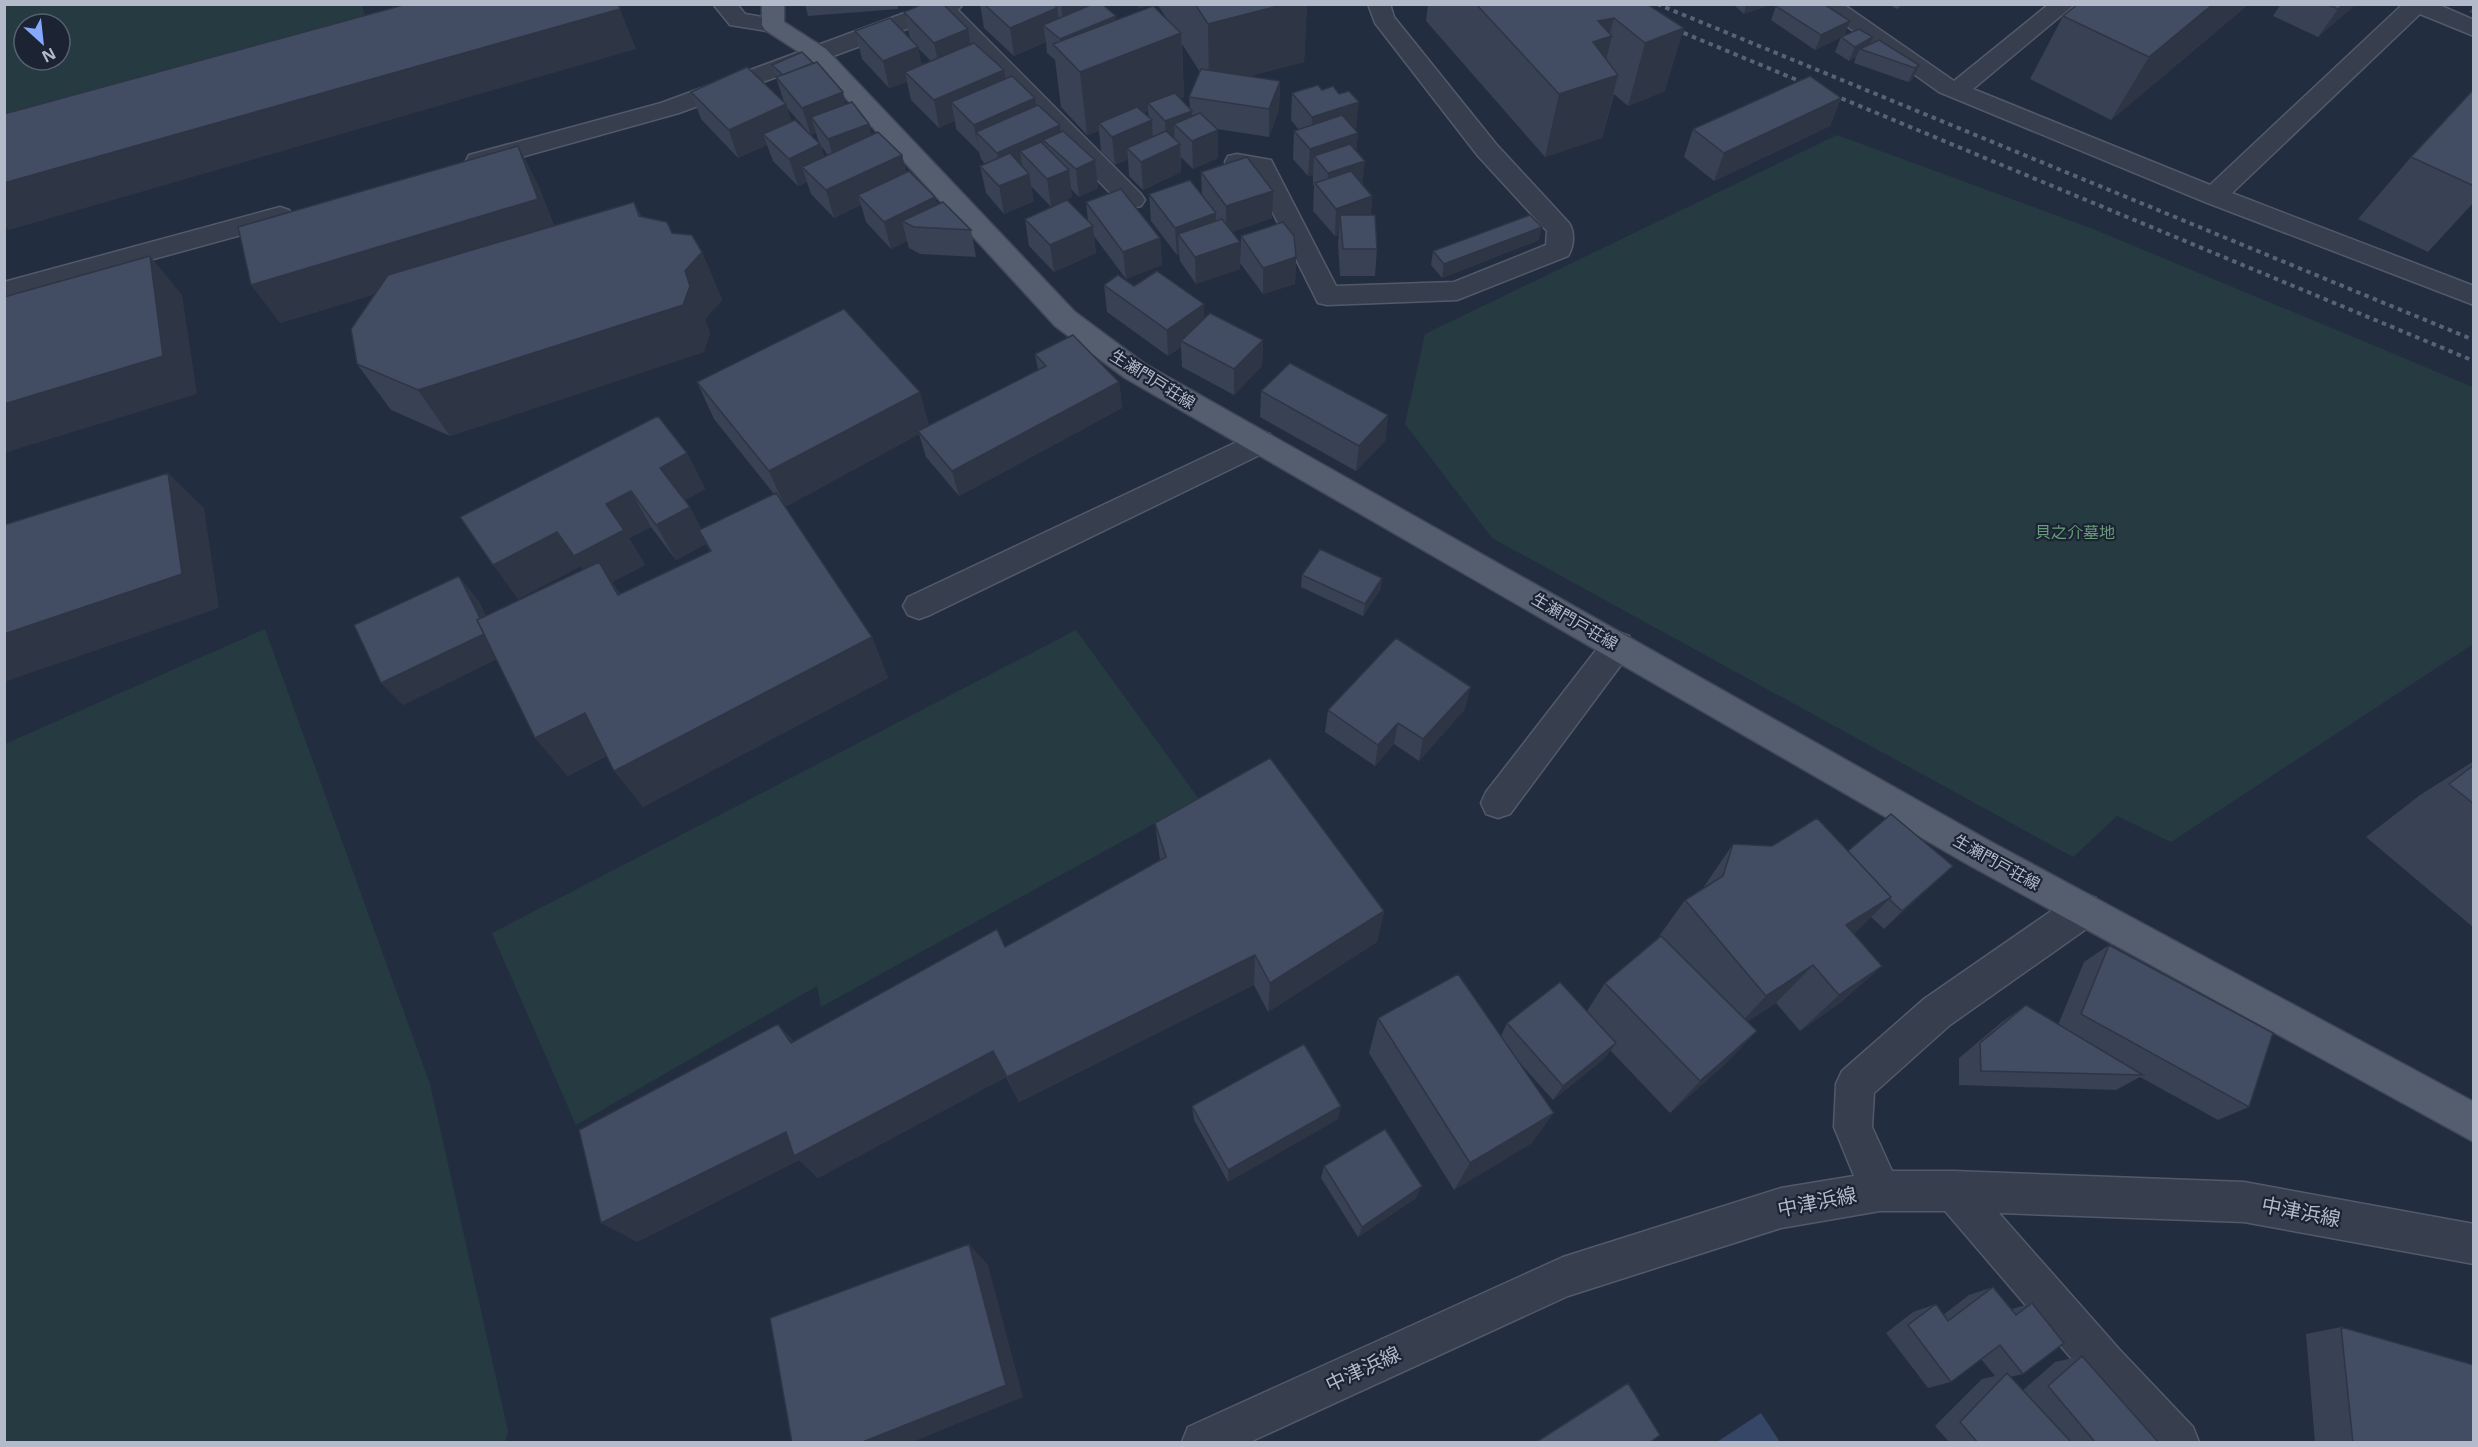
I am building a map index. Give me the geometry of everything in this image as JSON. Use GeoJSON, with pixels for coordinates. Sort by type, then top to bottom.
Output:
{"type":"FeatureCollection","features":[{"type":"Feature","properties":{"kind":"main road","name":"生瀬門戸荘線"},"geometry":{"type":"LineString","coordinates":[[773,15],[818,54],[1065,319],[1135,370],[1971,848],[2472,1123]]}},
{"type":"Feature","properties":{"kind":"street"},"geometry":{"type":"LineString","coordinates":[[724,4],[738,20],[773,15]]}},
{"type":"Feature","properties":{"kind":"street"},"geometry":{"type":"LineString","coordinates":[[1237,162],[1262,166],[1327,296],[1457,291],[1560,250],[1560,229],[1487,150],[1383,18],[1379,4]]}},
{"type":"Feature","properties":{"kind":"street"},"geometry":{"type":"LineString","coordinates":[[1827,4],[1947,87],[2214,196],[2474,296]]}},
{"type":"Feature","properties":{"kind":"street"},"geometry":{"type":"LineString","coordinates":[[1956,91],[2064,4]]}},
{"type":"Feature","properties":{"kind":"street"},"geometry":{"type":"LineString","coordinates":[[2214,196],[2417,5],[2474,29]]}},
{"type":"Feature","properties":{"kind":"street"},"geometry":{"type":"LineString","coordinates":[[455,168],[670,108],[948,7],[1132,200]]}},
{"type":"Feature","properties":{"kind":"street"},"geometry":{"type":"LineString","coordinates":[[4,291],[307,208]]}},
{"type":"Feature","properties":{"kind":"street"},"geometry":{"type":"LineString","coordinates":[[919,606],[1260,442]]}},
{"type":"Feature","properties":{"kind":"street"},"geometry":{"type":"LineString","coordinates":[[1498,803],[1618,645]]}},
{"type":"Feature","properties":{"kind":"street"},"geometry":{"type":"LineString","coordinates":[[1880,1191],[1853,1127],[1855,1084],[1937,1012],[2083,910]]}},
{"type":"Feature","properties":{"kind":"street","name":"中津浜線"},"geometry":{"type":"LineString","coordinates":[[1203,1443],[1563,1277],[1781,1208],[1880,1191],[1954,1191],[2244,1202],[2474,1244]]}},
{"type":"Feature","properties":{"kind":"street"},"geometry":{"type":"LineString","coordinates":[[1954,1191],[2104,1364],[2178,1443]]}},
{"type":"Feature","properties":{"kind":"green space"},"geometry":{"type":"Polygon","coordinates":[[[5,5],[362,5],[373,46],[5,151],[5,5]]]}},
{"type":"Feature","properties":{"kind":"green space","name":"貝之介墓地"},"geometry":{"type":"Polygon","coordinates":[[[1837,135],[2096,230],[2473,387],[2473,644],[2171,842],[2117,816],[2073,857],[1492,538],[1405,424],[1425,334],[1837,135]]]}},
{"type":"Feature","properties":{"kind":"green space"},"geometry":{"type":"Polygon","coordinates":[[[265,629],[430,1084],[508,1431],[505,1442],[5,1442],[5,744],[265,629]]]}},
{"type":"Feature","properties":{"kind":"green space"},"geometry":{"type":"Polygon","coordinates":[[[1076,630],[1199,799],[821,1007],[817,986],[576,1125],[492,933],[1076,630]]]}},
{"type":"Feature","properties":{"kind":"water"},"geometry":{"type":"Polygon","coordinates":[[[1761,1413],[1780,1442],[1717,1442],[1761,1413]]]}},
{"type":"Feature","properties":{"kind":"building"},"geometry":{"type":"Polygon","coordinates":[[[407,4],[618,4],[620,9],[4,183],[4,114],[407,4]]]}},
{"type":"Feature","properties":{"kind":"building"},"geometry":{"type":"Polygon","coordinates":[[[923,4],[943,4],[968,29],[934,43],[904,12],[923,4]]]}},
{"type":"Feature","properties":{"kind":"building"},"geometry":{"type":"Polygon","coordinates":[[[984,4],[1053,4],[1057,8],[1010,28],[984,4]]]}},
{"type":"Feature","properties":{"kind":"building"},"geometry":{"type":"Polygon","coordinates":[[[1093,4],[1102,4],[1116,16],[1060,39],[1043,25],[1093,4]]]}},
{"type":"Feature","properties":{"kind":"building"},"geometry":{"type":"Polygon","coordinates":[[[1195,4],[1286,4],[1208,24],[1195,4]]]}},
{"type":"Feature","properties":{"kind":"building"},"geometry":{"type":"Polygon","coordinates":[[[1476,4],[1647,4],[1684,28],[1645,43],[1614,18],[1598,21],[1612,36],[1593,42],[1618,75],[1559,94],[1476,4]]]}},
{"type":"Feature","properties":{"kind":"building"},"geometry":{"type":"Polygon","coordinates":[[[1779,4],[1824,4],[1850,21],[1821,35],[1776,6],[1779,4]]]}},
{"type":"Feature","properties":{"kind":"building"},"geometry":{"type":"Polygon","coordinates":[[[2078,4],[2213,4],[2149,57],[2063,16],[2078,4]]]}},
{"type":"Feature","properties":{"kind":"building"},"geometry":{"type":"Polygon","coordinates":[[[2327,4],[2344,4],[2338,9],[2327,4]]]}},
{"type":"Feature","properties":{"kind":"building"},"geometry":{"type":"Polygon","coordinates":[[[1153,6],[1181,33],[1080,72],[1053,44],[1153,6]]]}},
{"type":"Feature","properties":{"kind":"building"},"geometry":{"type":"Polygon","coordinates":[[[890,18],[918,47],[883,61],[855,31],[890,18]]]}},
{"type":"Feature","properties":{"kind":"building"},"geometry":{"type":"Polygon","coordinates":[[[1859,29],[1873,37],[1855,47],[1841,37],[1859,29]]]}},
{"type":"Feature","properties":{"kind":"building"},"geometry":{"type":"Polygon","coordinates":[[[1879,40],[1919,65],[1915,68],[1860,49],[1879,40]]]}},
{"type":"Feature","properties":{"kind":"building"},"geometry":{"type":"Polygon","coordinates":[[[974,43],[1004,70],[934,100],[905,72],[974,43]]]}},
{"type":"Feature","properties":{"kind":"building"},"geometry":{"type":"Polygon","coordinates":[[[802,52],[813,63],[783,75],[772,65],[802,52]]]}},
{"type":"Feature","properties":{"kind":"building"},"geometry":{"type":"Polygon","coordinates":[[[817,62],[843,92],[802,108],[776,77],[817,62]]]}},
{"type":"Feature","properties":{"kind":"building"},"geometry":{"type":"Polygon","coordinates":[[[747,67],[786,104],[729,130],[691,92],[747,67]]]}},
{"type":"Feature","properties":{"kind":"building"},"geometry":{"type":"Polygon","coordinates":[[[1201,69],[1280,81],[1269,109],[1189,97],[1201,69]]]}},
{"type":"Feature","properties":{"kind":"building"},"geometry":{"type":"Polygon","coordinates":[[[1012,76],[1035,98],[974,125],[951,102],[1012,76]]]}},
{"type":"Feature","properties":{"kind":"building"},"geometry":{"type":"Polygon","coordinates":[[[1810,76],[1841,98],[1724,153],[1693,129],[1810,76]]]}},
{"type":"Feature","properties":{"kind":"building"},"geometry":{"type":"Polygon","coordinates":[[[1318,85],[1322,90],[1333,86],[1339,94],[1349,91],[1359,102],[1312,117],[1292,93],[1318,85]]]}},
{"type":"Feature","properties":{"kind":"building"},"geometry":{"type":"Polygon","coordinates":[[[2474,89],[2474,186],[2411,157],[2474,89]]]}},
{"type":"Feature","properties":{"kind":"building"},"geometry":{"type":"Polygon","coordinates":[[[1175,93],[1192,111],[1165,121],[1148,103],[1175,93]]]}},
{"type":"Feature","properties":{"kind":"building"},"geometry":{"type":"Polygon","coordinates":[[[852,102],[869,124],[828,139],[811,117],[852,102]]]}},
{"type":"Feature","properties":{"kind":"building"},"geometry":{"type":"Polygon","coordinates":[[[1038,105],[1060,125],[997,153],[976,132],[1038,105]]]}},
{"type":"Feature","properties":{"kind":"building"},"geometry":{"type":"Polygon","coordinates":[[[1137,107],[1152,120],[1112,137],[1099,123],[1137,107]]]}},
{"type":"Feature","properties":{"kind":"building"},"geometry":{"type":"Polygon","coordinates":[[[1200,113],[1218,130],[1192,141],[1174,124],[1200,113]]]}},
{"type":"Feature","properties":{"kind":"building"},"geometry":{"type":"Polygon","coordinates":[[[1342,115],[1358,133],[1310,149],[1294,131],[1342,115]]]}},
{"type":"Feature","properties":{"kind":"building"},"geometry":{"type":"Polygon","coordinates":[[[795,120],[820,144],[789,159],[763,134],[795,120]]]}},
{"type":"Feature","properties":{"kind":"building"},"geometry":{"type":"Polygon","coordinates":[[[1063,131],[1095,160],[1076,169],[1043,140],[1063,131]]]}},
{"type":"Feature","properties":{"kind":"building"},"geometry":{"type":"Polygon","coordinates":[[[1166,131],[1180,144],[1141,162],[1127,148],[1166,131]]]}},
{"type":"Feature","properties":{"kind":"building"},"geometry":{"type":"Polygon","coordinates":[[[878,132],[902,155],[826,190],[802,167],[878,132]]]}},
{"type":"Feature","properties":{"kind":"building"},"geometry":{"type":"Polygon","coordinates":[[[1041,142],[1069,170],[1047,179],[1020,151],[1041,142]]]}},
{"type":"Feature","properties":{"kind":"building"},"geometry":{"type":"Polygon","coordinates":[[[1350,144],[1365,161],[1328,173],[1314,156],[1350,144]]]}},
{"type":"Feature","properties":{"kind":"building"},"geometry":{"type":"Polygon","coordinates":[[[518,146],[538,199],[251,285],[238,227],[518,146]]]}},
{"type":"Feature","properties":{"kind":"building"},"geometry":{"type":"Polygon","coordinates":[[[1010,153],[1029,174],[999,186],[980,166],[1010,153]]]}},
{"type":"Feature","properties":{"kind":"building"},"geometry":{"type":"Polygon","coordinates":[[[1247,157],[1273,191],[1226,206],[1201,172],[1247,157]]]}},
{"type":"Feature","properties":{"kind":"building"},"geometry":{"type":"Polygon","coordinates":[[[909,171],[935,197],[884,222],[858,195],[909,171]]]}},
{"type":"Feature","properties":{"kind":"building"},"geometry":{"type":"Polygon","coordinates":[[[1351,171],[1372,196],[1336,209],[1315,183],[1351,171]]]}},
{"type":"Feature","properties":{"kind":"building"},"geometry":{"type":"Polygon","coordinates":[[[1190,180],[1216,213],[1175,228],[1149,194],[1190,180]]]}},
{"type":"Feature","properties":{"kind":"building"},"geometry":{"type":"Polygon","coordinates":[[[1121,189],[1160,238],[1123,252],[1086,202],[1121,189]]]}},
{"type":"Feature","properties":{"kind":"building"},"geometry":{"type":"Polygon","coordinates":[[[1067,200],[1093,226],[1050,245],[1025,219],[1067,200]]]}},
{"type":"Feature","properties":{"kind":"building"},"geometry":{"type":"Polygon","coordinates":[[[634,202],[639,216],[667,222],[672,233],[692,235],[702,252],[685,271],[690,286],[683,305],[418,390],[357,364],[351,329],[388,275],[634,202]]]}},
{"type":"Feature","properties":{"kind":"building"},"geometry":{"type":"Polygon","coordinates":[[[943,202],[971,230],[914,227],[902,221],[943,202]]]}},
{"type":"Feature","properties":{"kind":"building"},"geometry":{"type":"Polygon","coordinates":[[[1340,215],[1375,215],[1377,249],[1343,249],[1340,215]]]}},
{"type":"Feature","properties":{"kind":"building"},"geometry":{"type":"Polygon","coordinates":[[[1530,215],[1542,227],[1444,264],[1433,251],[1530,215]]]}},
{"type":"Feature","properties":{"kind":"building"},"geometry":{"type":"Polygon","coordinates":[[[1222,219],[1240,242],[1195,257],[1178,234],[1222,219]]]}},
{"type":"Feature","properties":{"kind":"building"},"geometry":{"type":"Polygon","coordinates":[[[1283,222],[1294,236],[1296,257],[1263,268],[1241,236],[1283,222]]]}},
{"type":"Feature","properties":{"kind":"building"},"geometry":{"type":"Polygon","coordinates":[[[150,256],[163,356],[4,404],[4,297],[150,256]]]}},
{"type":"Feature","properties":{"kind":"building"},"geometry":{"type":"Polygon","coordinates":[[[1157,271],[1204,304],[1167,330],[1104,285],[1118,275],[1134,286],[1157,271]]]}},
{"type":"Feature","properties":{"kind":"building"},"geometry":{"type":"Polygon","coordinates":[[[844,309],[920,392],[769,471],[697,382],[844,309]]]}},
{"type":"Feature","properties":{"kind":"building"},"geometry":{"type":"Polygon","coordinates":[[[1210,313],[1263,340],[1234,369],[1181,341],[1210,313]]]}},
{"type":"Feature","properties":{"kind":"building"},"geometry":{"type":"Polygon","coordinates":[[[1073,335],[1119,382],[952,471],[918,431],[1046,366],[1035,354],[1073,335]]]}},
{"type":"Feature","properties":{"kind":"building"},"geometry":{"type":"Polygon","coordinates":[[[1290,363],[1388,415],[1359,446],[1261,391],[1290,363]]]}},
{"type":"Feature","properties":{"kind":"building"},"geometry":{"type":"Polygon","coordinates":[[[658,416],[687,453],[660,468],[690,507],[656,525],[631,491],[606,504],[624,530],[574,556],[557,532],[493,565],[460,517],[658,416]]]}},
{"type":"Feature","properties":{"kind":"building"},"geometry":{"type":"Polygon","coordinates":[[[168,473],[182,574],[4,634],[4,525],[168,473]]]}},
{"type":"Feature","properties":{"kind":"building"},"geometry":{"type":"Polygon","coordinates":[[[776,493],[872,637],[614,771],[585,713],[535,738],[477,620],[599,562],[618,595],[711,551],[699,530],[776,493]]]}},
{"type":"Feature","properties":{"kind":"building"},"geometry":{"type":"Polygon","coordinates":[[[1320,549],[1382,578],[1365,604],[1302,575],[1320,549]]]}},
{"type":"Feature","properties":{"kind":"building"},"geometry":{"type":"Polygon","coordinates":[[[459,576],[480,618],[477,620],[484,634],[381,683],[354,625],[459,576]]]}},
{"type":"Feature","properties":{"kind":"building"},"geometry":{"type":"Polygon","coordinates":[[[1396,638],[1471,687],[1423,739],[1398,723],[1378,745],[1328,710],[1396,638]]]}},
{"type":"Feature","properties":{"kind":"building"},"geometry":{"type":"Polygon","coordinates":[[[1270,758],[1384,911],[1270,983],[1255,955],[1007,1077],[993,1051],[794,1156],[786,1132],[601,1223],[579,1130],[778,1024],[791,1043],[997,929],[1005,947],[1166,857],[1155,823],[1270,758]]]}},
{"type":"Feature","properties":{"kind":"building"},"geometry":{"type":"Polygon","coordinates":[[[2474,765],[2474,804],[2449,784],[2474,765]]]}},
{"type":"Feature","properties":{"kind":"building"},"geometry":{"type":"Polygon","coordinates":[[[1891,814],[1953,866],[1902,911],[1848,851],[1891,814]]]}},
{"type":"Feature","properties":{"kind":"building"},"geometry":{"type":"Polygon","coordinates":[[[1817,818],[1891,897],[1846,925],[1882,966],[1839,995],[1813,965],[1766,996],[1685,900],[1723,876],[1733,844],[1772,846],[1817,818]]]}},
{"type":"Feature","properties":{"kind":"building"},"geometry":{"type":"Polygon","coordinates":[[[1661,936],[1757,1031],[1700,1081],[1605,983],[1661,936]]]}},
{"type":"Feature","properties":{"kind":"building"},"geometry":{"type":"Polygon","coordinates":[[[2109,945],[2273,1033],[2249,1107],[2081,1014],[2109,945]]]}},
{"type":"Feature","properties":{"kind":"building"},"geometry":{"type":"Polygon","coordinates":[[[1458,974],[1554,1113],[1470,1163],[1378,1018],[1458,974]]]}},
{"type":"Feature","properties":{"kind":"building"},"geometry":{"type":"Polygon","coordinates":[[[1560,982],[1616,1043],[1563,1086],[1507,1023],[1560,982]]]}},
{"type":"Feature","properties":{"kind":"building"},"geometry":{"type":"Polygon","coordinates":[[[2026,1005],[2143,1075],[1981,1071],[1980,1043],[2026,1005]]]}},
{"type":"Feature","properties":{"kind":"building"},"geometry":{"type":"Polygon","coordinates":[[[1304,1044],[1341,1106],[1228,1170],[1192,1106],[1304,1044]]]}},
{"type":"Feature","properties":{"kind":"building"},"geometry":{"type":"Polygon","coordinates":[[[1385,1129],[1422,1186],[1362,1227],[1324,1166],[1385,1129]]]}},
{"type":"Feature","properties":{"kind":"building"},"geometry":{"type":"Polygon","coordinates":[[[969,1244],[1006,1385],[860,1443],[792,1443],[770,1318],[969,1244]]]}},
{"type":"Feature","properties":{"kind":"building"},"geometry":{"type":"Polygon","coordinates":[[[1993,1287],[2016,1315],[2032,1303],[2064,1343],[2023,1374],[2000,1345],[1951,1382],[1908,1325],[1936,1304],[1948,1321],[1993,1287]]]}},
{"type":"Feature","properties":{"kind":"building"},"geometry":{"type":"Polygon","coordinates":[[[2341,1327],[2474,1365],[2474,1443],[2353,1443],[2341,1327]]]}},
{"type":"Feature","properties":{"kind":"building"},"geometry":{"type":"Polygon","coordinates":[[[2082,1356],[2159,1443],[2096,1443],[2048,1386],[2082,1356]]]}},
{"type":"Feature","properties":{"kind":"building"},"geometry":{"type":"Polygon","coordinates":[[[2007,1373],[2072,1443],[1978,1443],[1960,1422],[2007,1373]]]}},
{"type":"Feature","properties":{"kind":"building"},"geometry":{"type":"Polygon","coordinates":[[[1628,1383],[1660,1435],[1649,1443],[1539,1443],[1538,1441],[1628,1383]]]}},
{"type":"Feature","properties":{"kind":"railway"},"geometry":{"type":"LineString","coordinates":[[1657,4],[2474,340]]}},
{"type":"Feature","properties":{"kind":"railway"},"geometry":{"type":"LineString","coordinates":[[1667,26],[2474,361]]}}]}
